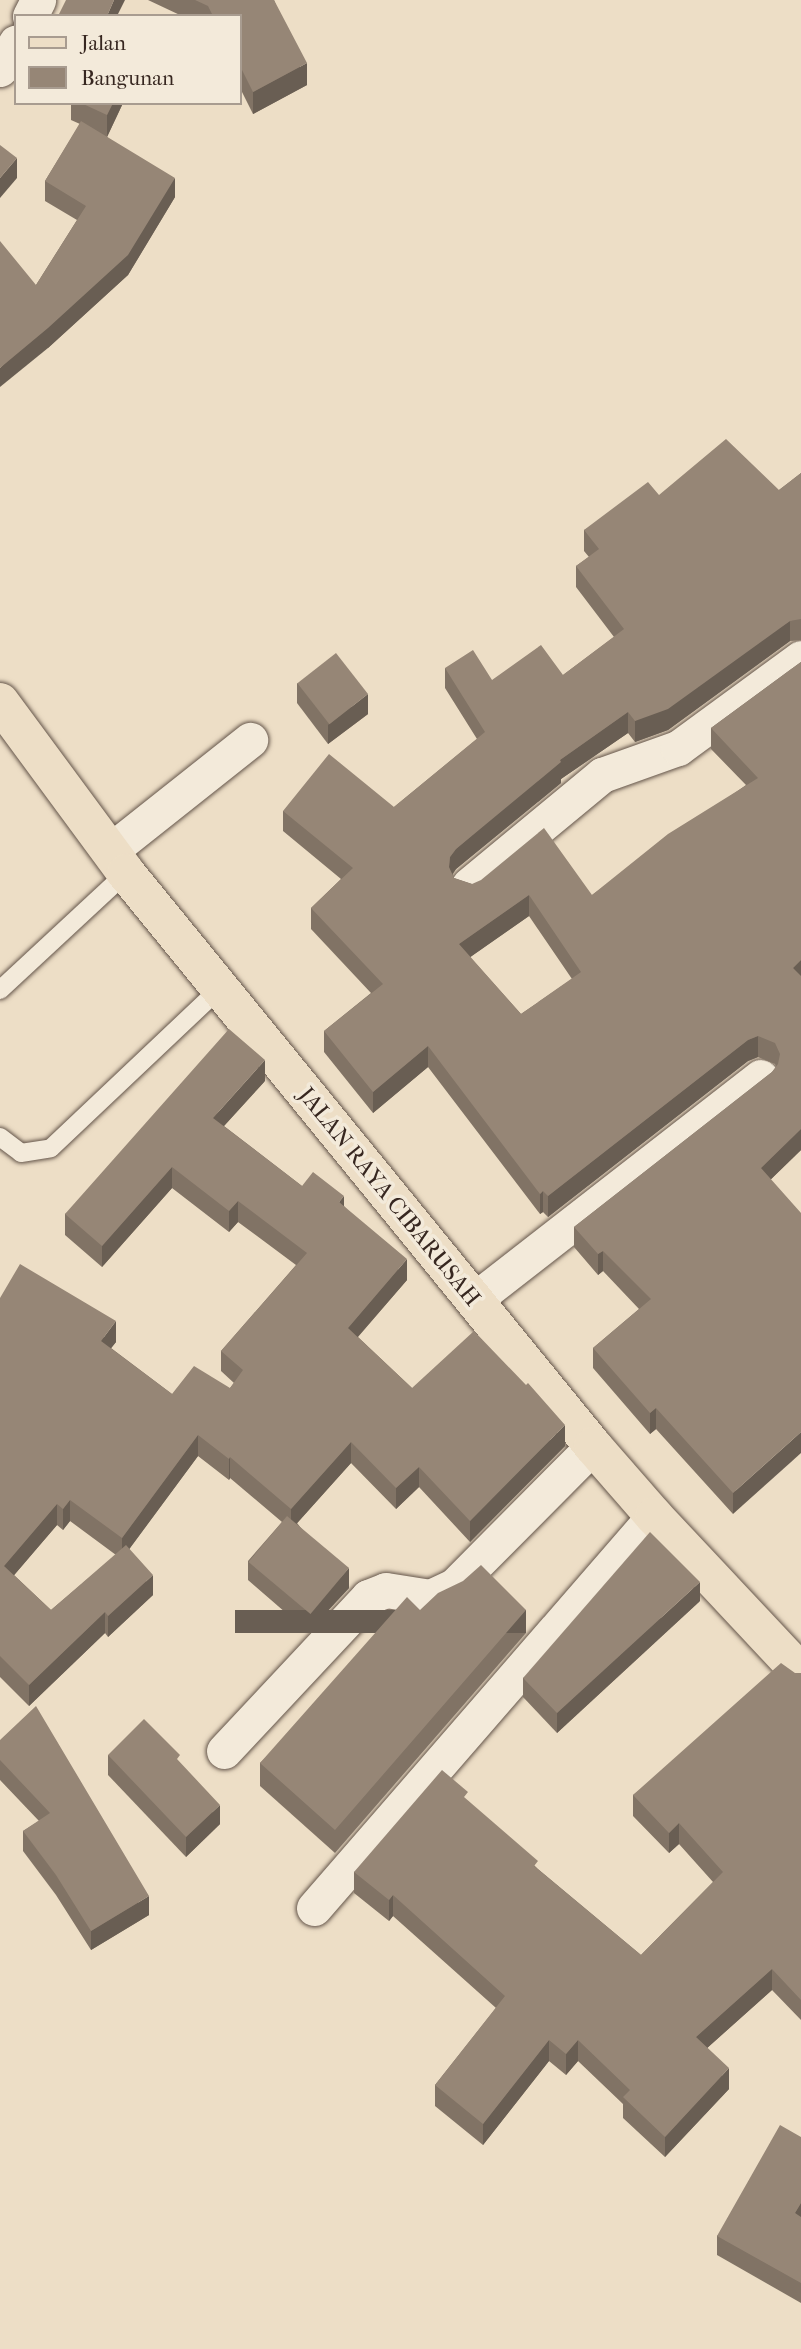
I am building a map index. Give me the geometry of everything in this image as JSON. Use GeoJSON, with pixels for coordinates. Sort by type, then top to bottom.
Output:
{"type":"FeatureCollection","features":[{"type":"Feature","properties":{"kind":"main road","name":"JALAN RAYA CIBARUSAH"},"geometry":{"type":"LineString","coordinates":[[0,702],[118,862],[219,989],[593,1446],[654,1516],[801,1673]]}},
{"type":"Feature","properties":{"kind":"street"},"geometry":{"type":"LineString","coordinates":[[0,69],[14,45]]}},
{"type":"Feature","properties":{"kind":"street"},"geometry":{"type":"LineString","coordinates":[[469,885],[602,775],[678,748],[801,657]]}},
{"type":"Feature","properties":{"kind":"street"},"geometry":{"type":"LineString","coordinates":[[118,862],[250,740]]}},
{"type":"Feature","properties":{"kind":"street"},"geometry":{"type":"LineString","coordinates":[[474,1300],[760,1077]]}},
{"type":"Feature","properties":{"kind":"street"},"geometry":{"type":"LineString","coordinates":[[223,1751],[368,1597],[386,1590],[430,1597],[454,1587],[593,1446]]}},
{"type":"Feature","properties":{"kind":"street"},"geometry":{"type":"LineString","coordinates":[[314,1908],[654,1516]]}},
{"type":"Feature","properties":{"kind":"lane"},"geometry":{"type":"LineString","coordinates":[[0,990],[118,862]]}},
{"type":"Feature","properties":{"kind":"lane"},"geometry":{"type":"LineString","coordinates":[[0,1137],[20,1153],[51,1148],[219,989]]}},
{"type":"Feature","properties":{"kind":"building"},"geometry":{"type":"Polygon","coordinates":[[[66,0],[114,0],[108,14],[59,14],[66,0]]]}},
{"type":"Feature","properties":{"kind":"building"},"geometry":{"type":"Polygon","coordinates":[[[195,0],[274,0],[307,63],[253,92],[242,70],[242,14],[212,14],[208,6],[195,0]]]}},
{"type":"Feature","properties":{"kind":"building"},"geometry":{"type":"Polygon","coordinates":[[[85,105],[112,105],[107,115],[85,105]]]}},
{"type":"Feature","properties":{"kind":"building"},"geometry":{"type":"Polygon","coordinates":[[[81,121],[175,178],[128,255],[0,368],[0,241],[36,285],[86,206],[45,181],[81,121]]]}},
{"type":"Feature","properties":{"kind":"building"},"geometry":{"type":"Polygon","coordinates":[[[0,145],[17,158],[0,178],[0,145]]]}},
{"type":"Feature","properties":{"kind":"building"},"geometry":{"type":"Polygon","coordinates":[[[726,439],[779,490],[801,473],[801,619],[790,621],[668,709],[635,721],[628,712],[560,760],[561,762],[456,849],[450,857],[449,867],[454,878],[472,884],[481,880],[544,828],[592,895],[668,834],[758,778],[711,728],[801,662],[801,960],[793,968],[801,976],[801,1129],[761,1168],[801,1213],[801,1432],[733,1493],[656,1408],[650,1413],[593,1348],[651,1299],[603,1251],[598,1254],[574,1227],[772,1072],[778,1064],[780,1054],[775,1043],[758,1036],[748,1040],[548,1196],[543,1191],[540,1194],[428,1046],[373,1092],[324,1031],[383,984],[311,908],[353,868],[283,811],[329,754],[394,807],[485,732],[445,668],[473,650],[492,680],[541,645],[563,675],[624,629],[576,566],[599,549],[584,530],[648,482],[659,495],[726,439]],[[529,895],[459,944],[521,1014],[581,972],[529,895]]]}},
{"type":"Feature","properties":{"kind":"building"},"geometry":{"type":"Polygon","coordinates":[[[336,653],[368,694],[329,724],[297,683],[336,653]]]}},
{"type":"Feature","properties":{"kind":"building"},"geometry":{"type":"Polygon","coordinates":[[[229,1029],[265,1060],[213,1118],[302,1186],[313,1172],[344,1196],[339,1202],[407,1259],[348,1328],[412,1388],[474,1331],[526,1385],[528,1383],[565,1425],[470,1521],[419,1467],[396,1488],[351,1442],[291,1509],[230,1457],[229,1459],[198,1435],[122,1538],[70,1500],[63,1509],[57,1504],[4,1566],[51,1610],[126,1545],[153,1575],[108,1616],[105,1612],[29,1685],[0,1656],[0,1298],[20,1264],[116,1321],[101,1341],[172,1394],[194,1366],[230,1388],[243,1370],[221,1351],[307,1253],[238,1201],[229,1211],[172,1167],[102,1246],[65,1214],[229,1029]]]}},
{"type":"Feature","properties":{"kind":"building"},"geometry":{"type":"Polygon","coordinates":[[[287,1516],[349,1568],[310,1614],[248,1562],[287,1516]]]}},
{"type":"Feature","properties":{"kind":"building"},"geometry":{"type":"Polygon","coordinates":[[[650,1532],[700,1582],[557,1713],[523,1678],[650,1532]]]}},
{"type":"Feature","properties":{"kind":"building"},"geometry":{"type":"Polygon","coordinates":[[[481,1565],[526,1610],[335,1830],[260,1763],[407,1597],[420,1610],[438,1593],[463,1581],[481,1565]]]}},
{"type":"Feature","properties":{"kind":"building"},"geometry":{"type":"Polygon","coordinates":[[[781,1663],[795,1673],[801,1673],[801,2000],[772,1969],[696,2037],[729,2068],[665,2137],[623,2097],[630,2090],[578,2040],[566,2054],[549,2040],[483,2124],[435,2085],[505,1996],[393,1895],[389,1900],[354,1872],[442,1770],[468,1792],[464,1797],[538,1861],[534,1866],[641,1955],[723,1872],[679,1823],[669,1833],[633,1795],[781,1663]]]}},
{"type":"Feature","properties":{"kind":"building"},"geometry":{"type":"Polygon","coordinates":[[[36,1706],[149,1896],[91,1931],[56,1875],[23,1831],[50,1813],[0,1760],[0,1740],[36,1706]]]}},
{"type":"Feature","properties":{"kind":"building"},"geometry":{"type":"Polygon","coordinates":[[[144,1719],[180,1755],[177,1759],[220,1805],[186,1837],[108,1755],[144,1719]]]}},
{"type":"Feature","properties":{"kind":"building"},"geometry":{"type":"Polygon","coordinates":[[[780,2125],[801,2137],[801,2203],[795,2213],[801,2217],[801,2283],[717,2236],[780,2125]]]}}]}
